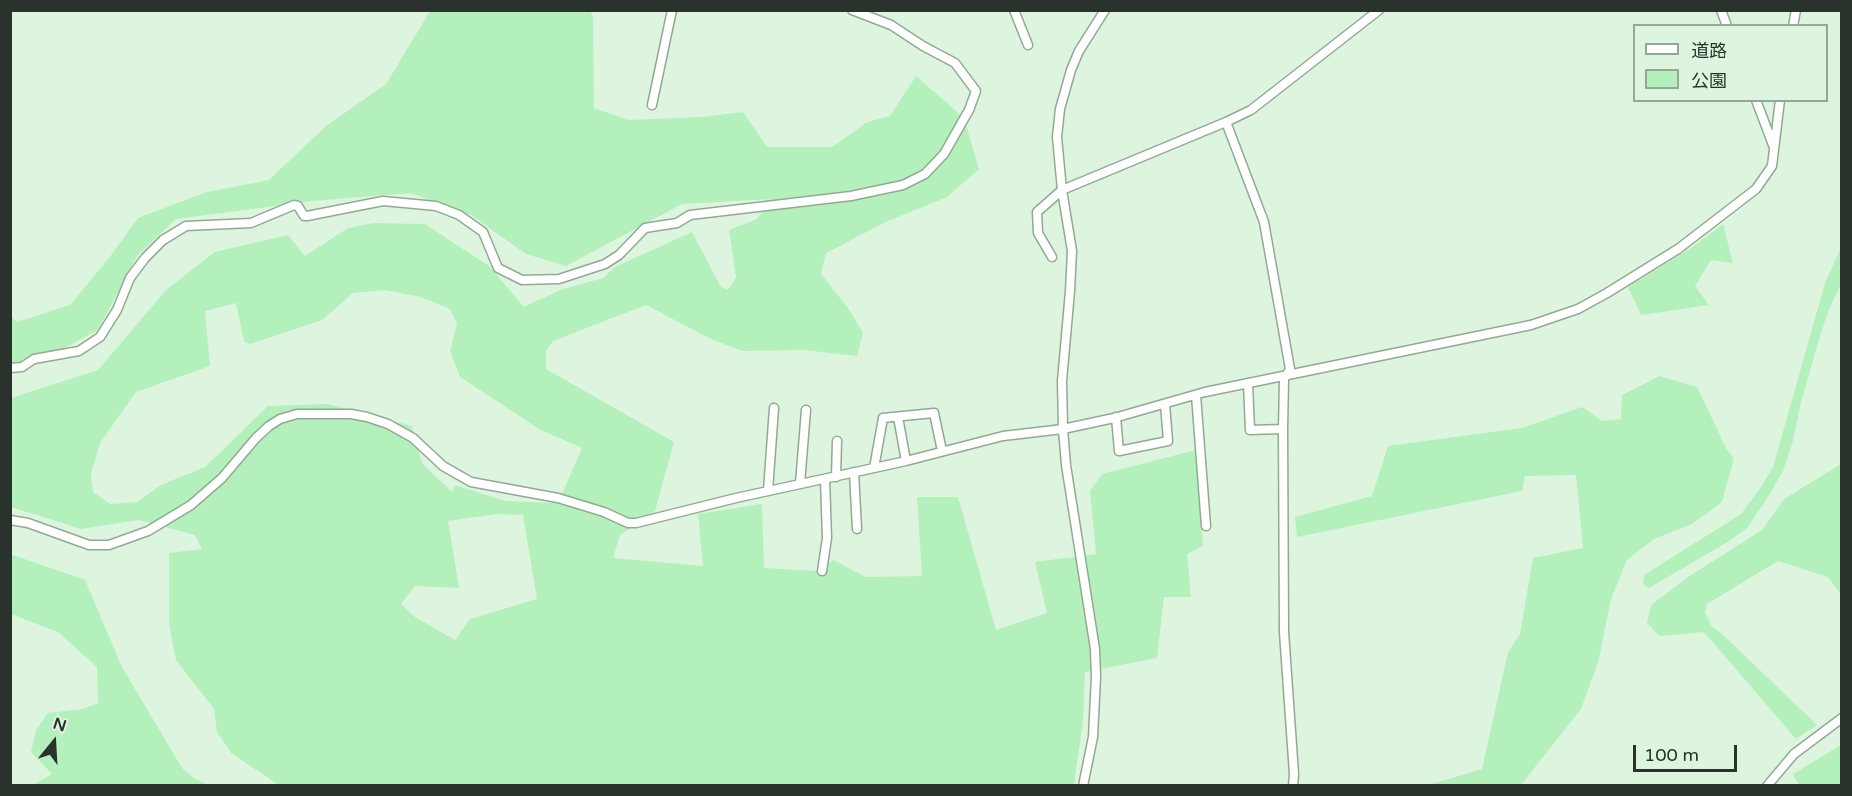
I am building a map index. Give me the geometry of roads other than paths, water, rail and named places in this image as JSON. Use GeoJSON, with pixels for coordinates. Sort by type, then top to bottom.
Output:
{"type":"FeatureCollection","features":[{"type":"Feature","properties":{"kind":"street"},"geometry":{"type":"LineString","coordinates":[[652,105],[672,10]]}},
{"type":"Feature","properties":{"kind":"street"},"geometry":{"type":"LineString","coordinates":[[10,368],[22,367],[34,359],[79,351],[100,337],[117,310],[130,278],[145,258],[163,240],[186,226],[251,223],[294,205],[298,206],[304,216],[383,201],[436,206],[459,214],[483,232],[498,268],[522,280],[559,279],[605,264],[619,255],[645,228],[677,223],[690,215],[851,196],[903,185],[925,174],[940,160],[969,110],[976,91],[955,63],[891,25],[852,10]]}},
{"type":"Feature","properties":{"kind":"street"},"geometry":{"type":"LineString","coordinates":[[1014,10],[1028,45]]}},
{"type":"Feature","properties":{"kind":"street"},"geometry":{"type":"LineString","coordinates":[[1083,786],[1091,752],[1096,705],[1095,649],[1066,465],[1063,429],[1062,381],[1072,251],[1062,190],[1058,137],[1064,92],[1079,51],[1105,10]]}},
{"type":"Feature","properties":{"kind":"street"},"geometry":{"type":"LineString","coordinates":[[1052,257],[1038,232],[1037,212],[1062,190],[1251,110],[1379,10]]}},
{"type":"Feature","properties":{"kind":"street"},"geometry":{"type":"LineString","coordinates":[[1757,102],[1774,147]]}},
{"type":"Feature","properties":{"kind":"street"},"geometry":{"type":"LineString","coordinates":[[10,520],[27,523],[89,545],[109,545],[148,531],[191,505],[206,493],[269,426],[280,419],[297,414],[351,414],[388,424],[413,438],[443,466],[464,479],[486,486],[558,498],[628,522],[645,521],[906,461],[1003,436],[1063,429],[1288,374],[1531,325],[1578,309],[1607,294],[1670,255],[1742,201],[1761,183],[1772,166],[1780,102]]}},
{"type":"Feature","properties":{"kind":"street"},"geometry":{"type":"LineString","coordinates":[[1226,122],[1264,222],[1290,369],[1284,379],[1284,632],[1293,786]]}},
{"type":"Feature","properties":{"kind":"street"},"geometry":{"type":"LineString","coordinates":[[1248,383],[1250,430],[1283,429]]}},
{"type":"Feature","properties":{"kind":"street"},"geometry":{"type":"LineString","coordinates":[[1196,395],[1206,526]]}},
{"type":"Feature","properties":{"kind":"street"},"geometry":{"type":"LineString","coordinates":[[1116,417],[1119,451],[1168,441],[1165,404]]}},
{"type":"Feature","properties":{"kind":"street"},"geometry":{"type":"LineString","coordinates":[[768,491],[774,408]]}},
{"type":"Feature","properties":{"kind":"street"},"geometry":{"type":"LineString","coordinates":[[800,484],[806,410]]}},
{"type":"Feature","properties":{"kind":"street"},"geometry":{"type":"LineString","coordinates":[[874,468],[883,418],[934,413],[942,451]]}},
{"type":"Feature","properties":{"kind":"street"},"geometry":{"type":"LineString","coordinates":[[898,417],[906,461]]}},
{"type":"Feature","properties":{"kind":"street"},"geometry":{"type":"LineString","coordinates":[[836,477],[837,441]]}},
{"type":"Feature","properties":{"kind":"street"},"geometry":{"type":"LineString","coordinates":[[854,472],[857,529]]}},
{"type":"Feature","properties":{"kind":"street"},"geometry":{"type":"LineString","coordinates":[[822,571],[827,538],[825,479]]}},
{"type":"Feature","properties":{"kind":"street"},"geometry":{"type":"LineString","coordinates":[[1767,786],[1794,754],[1842,718]]}}]}
